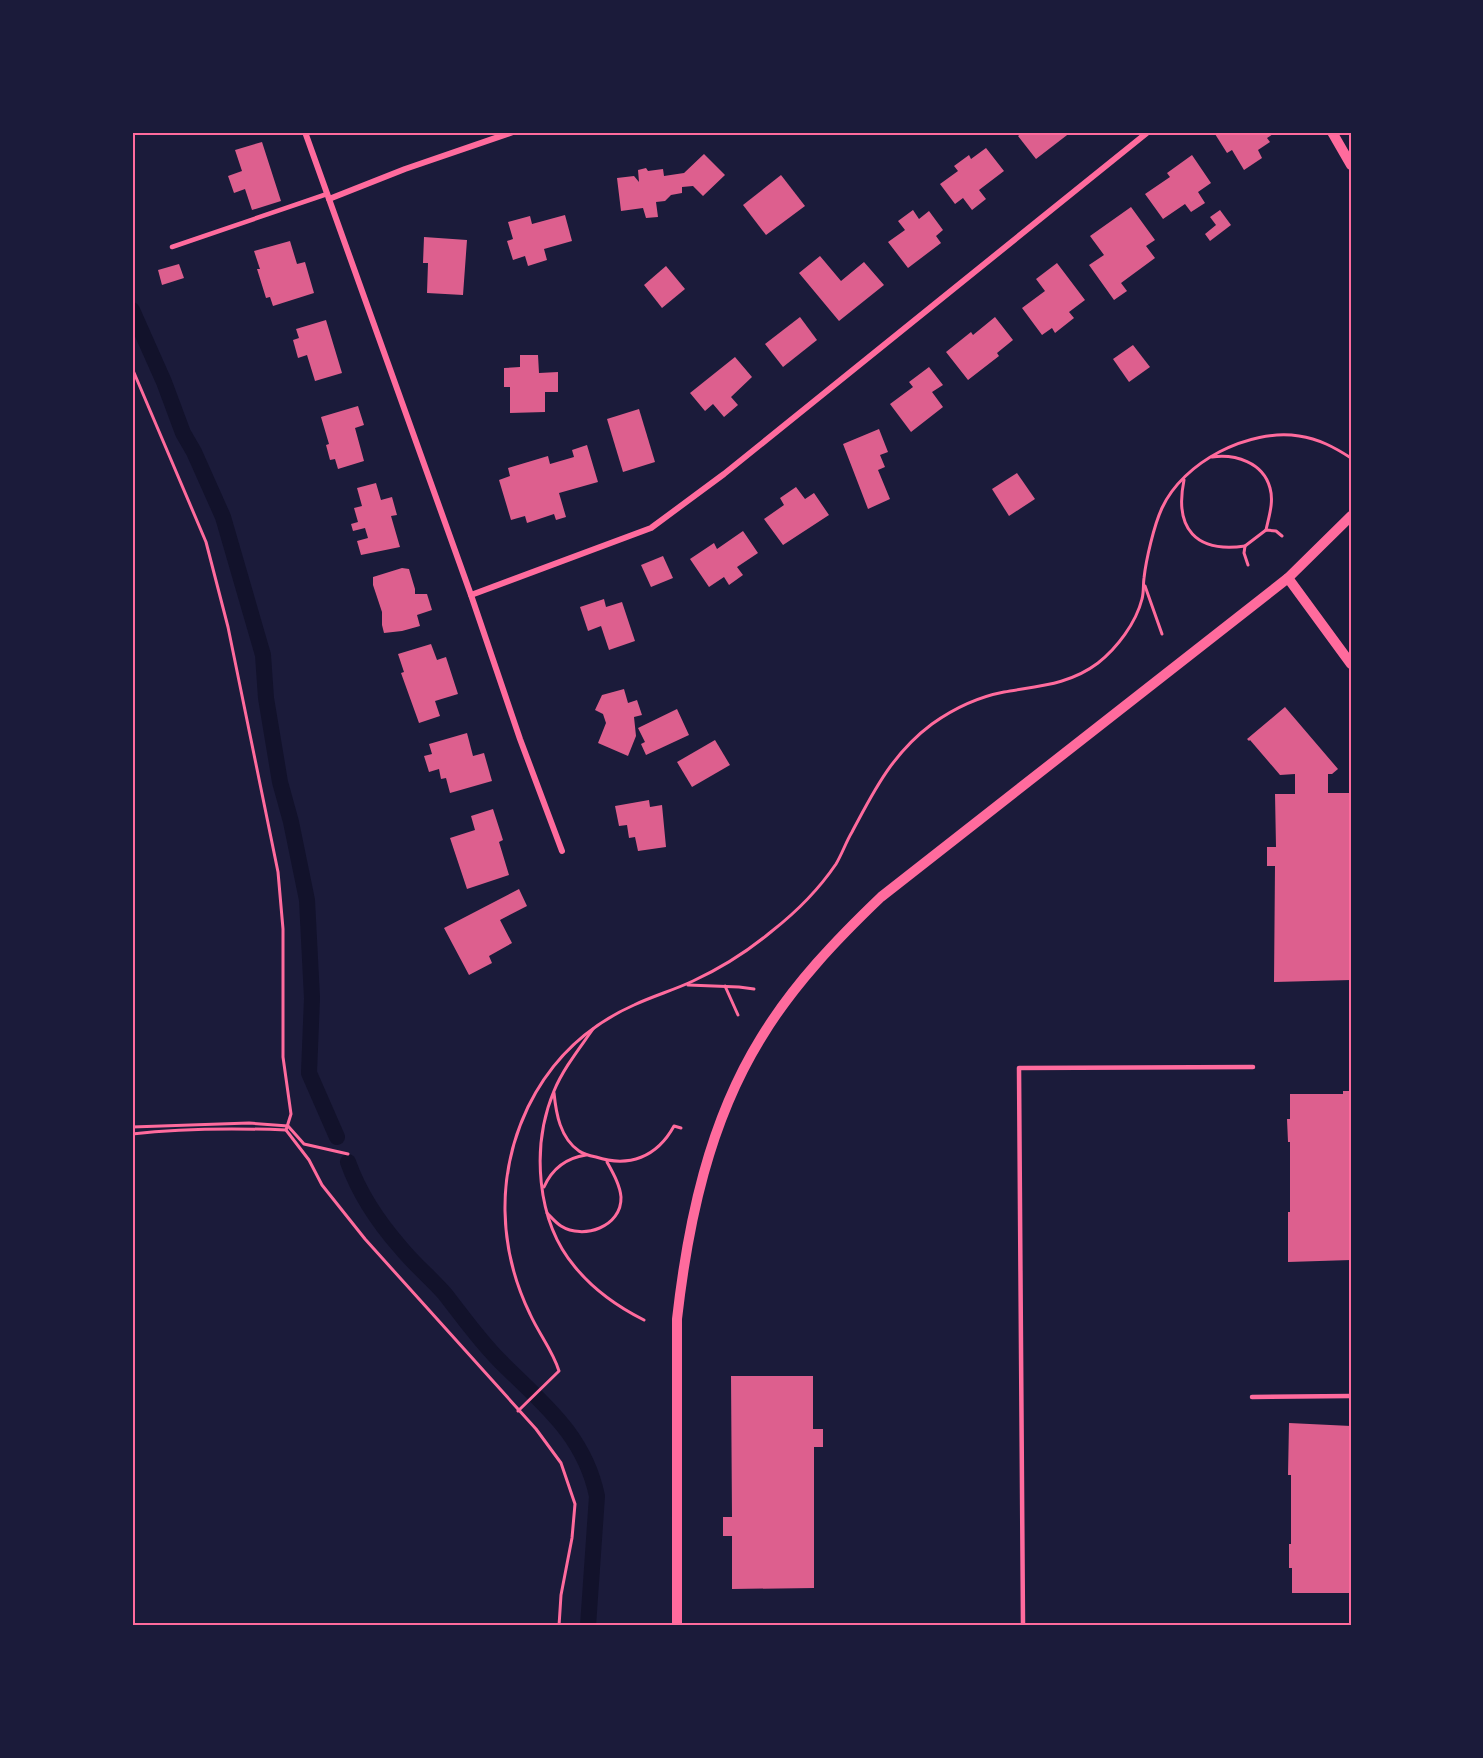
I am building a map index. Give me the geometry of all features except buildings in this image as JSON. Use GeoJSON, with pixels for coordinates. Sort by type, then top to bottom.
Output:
{"type":"FeatureCollection","features":[{"type":"Feature","properties":{"kind":"street"},"geometry":{"type":"LineString","coordinates":[[305,132],[471,595],[516,728],[562,851]]}},
{"type":"Feature","properties":{"kind":"street"},"geometry":{"type":"LineString","coordinates":[[328,196],[513,132]]}},
{"type":"Feature","properties":{"kind":"street"},"geometry":{"type":"LineString","coordinates":[[471,595],[651,528],[724,474],[1148,132]]}},
{"type":"Feature","properties":{"kind":"street"},"geometry":{"type":"LineString","coordinates":[[1332,132],[1351,165]]}},
{"type":"Feature","properties":{"kind":"street"},"geometry":{"type":"LineString","coordinates":[[677,1626],[677,1319],[682,1271],[703,1175],[718,1128],[736,1085],[760,1038],[806,976],[846,931],[881,897],[1288,578],[1351,516]]}},
{"type":"Feature","properties":{"kind":"street"},"geometry":{"type":"LineString","coordinates":[[1288,578],[1351,664]]}},
{"type":"Feature","properties":{"kind":"lane"},"geometry":{"type":"LineString","coordinates":[[172,247],[328,196]]}},
{"type":"Feature","properties":{"kind":"lane"},"geometry":{"type":"LineString","coordinates":[[1023,1626],[1019,1068],[1252,1067]]}},
{"type":"Feature","properties":{"kind":"lane"},"geometry":{"type":"LineString","coordinates":[[1252,1397],[1351,1396]]}},
{"type":"Feature","properties":{"kind":"path"},"geometry":{"type":"LineString","coordinates":[[132,368],[206,542],[228,627],[278,872],[283,929],[283,1057],[291,1114],[286,1130]]}},
{"type":"Feature","properties":{"kind":"path"},"geometry":{"type":"LineString","coordinates":[[518,1411],[559,1371],[556,1361],[530,1316],[516,1282],[507,1248],[505,1199],[508,1166],[518,1132],[528,1107],[549,1071],[576,1041],[594,1027],[633,1005],[710,972],[756,945],[781,924],[810,895],[836,863],[884,772],[905,747],[933,723],[970,702],[1000,693],[1059,683],[1073,678],[1096,664],[1113,648],[1132,622],[1143,598],[1144,581],[1160,512],[1168,496],[1184,478],[1210,458],[1237,443],[1263,436],[1297,435],[1328,443],[1351,458]]}},
{"type":"Feature","properties":{"kind":"path"},"geometry":{"type":"LineString","coordinates":[[1184,478],[1182,511],[1188,529],[1199,541],[1213,547],[1245,546],[1266,530],[1272,501],[1270,486],[1263,475],[1255,466],[1238,457],[1210,458]]}},
{"type":"Feature","properties":{"kind":"path"},"geometry":{"type":"LineString","coordinates":[[1266,530],[1276,531],[1282,537]]}},
{"type":"Feature","properties":{"kind":"path"},"geometry":{"type":"LineString","coordinates":[[1245,546],[1244,553],[1248,565]]}},
{"type":"Feature","properties":{"kind":"path"},"geometry":{"type":"LineString","coordinates":[[1144,581],[1150,605],[1162,634]]}},
{"type":"Feature","properties":{"kind":"path"},"geometry":{"type":"LineString","coordinates":[[684,985],[754,989]]}},
{"type":"Feature","properties":{"kind":"path"},"geometry":{"type":"LineString","coordinates":[[725,986],[738,1015]]}},
{"type":"Feature","properties":{"kind":"path"},"geometry":{"type":"LineString","coordinates":[[594,1027],[554,1091],[545,1120],[541,1150],[546,1211],[556,1236],[574,1266],[605,1296],[644,1320]]}},
{"type":"Feature","properties":{"kind":"path"},"geometry":{"type":"LineString","coordinates":[[554,1091],[560,1126],[568,1140],[579,1151],[606,1161],[633,1160],[653,1152],[666,1141],[674,1126],[681,1128]]}},
{"type":"Feature","properties":{"kind":"path"},"geometry":{"type":"LineString","coordinates":[[132,1127],[249,1124],[288,1126],[304,1144],[348,1154]]}},
{"type":"Feature","properties":{"kind":"path"},"geometry":{"type":"LineString","coordinates":[[132,1134],[182,1129],[286,1130]]}},
{"type":"Feature","properties":{"kind":"path"},"geometry":{"type":"LineString","coordinates":[[286,1130],[309,1160],[322,1185],[365,1239],[536,1429],[561,1464],[574,1504],[572,1538],[561,1595],[559,1626]]}},
{"type":"Feature","properties":{"kind":"path"},"geometry":{"type":"LineString","coordinates":[[543,1188],[549,1176],[561,1164],[587,1154]]}},
{"type":"Feature","properties":{"kind":"path"},"geometry":{"type":"LineString","coordinates":[[546,1211],[561,1226],[578,1232],[587,1232],[604,1226],[619,1210],[621,1197],[615,1176],[606,1161]]}},
{"type":"Feature","properties":{"kind":"waterway"},"geometry":{"type":"LineString","coordinates":[[132,310],[164,382],[183,433],[223,517],[263,655],[266,698],[280,782],[291,822],[307,900],[312,998],[309,1073],[337,1137]]}},
{"type":"Feature","properties":{"kind":"waterway"},"geometry":{"type":"LineString","coordinates":[[348,1162],[377,1218],[411,1260],[445,1294],[492,1353],[559,1421],[572,1437],[582,1455],[591,1474],[597,1496],[588,1626]]}}]}
